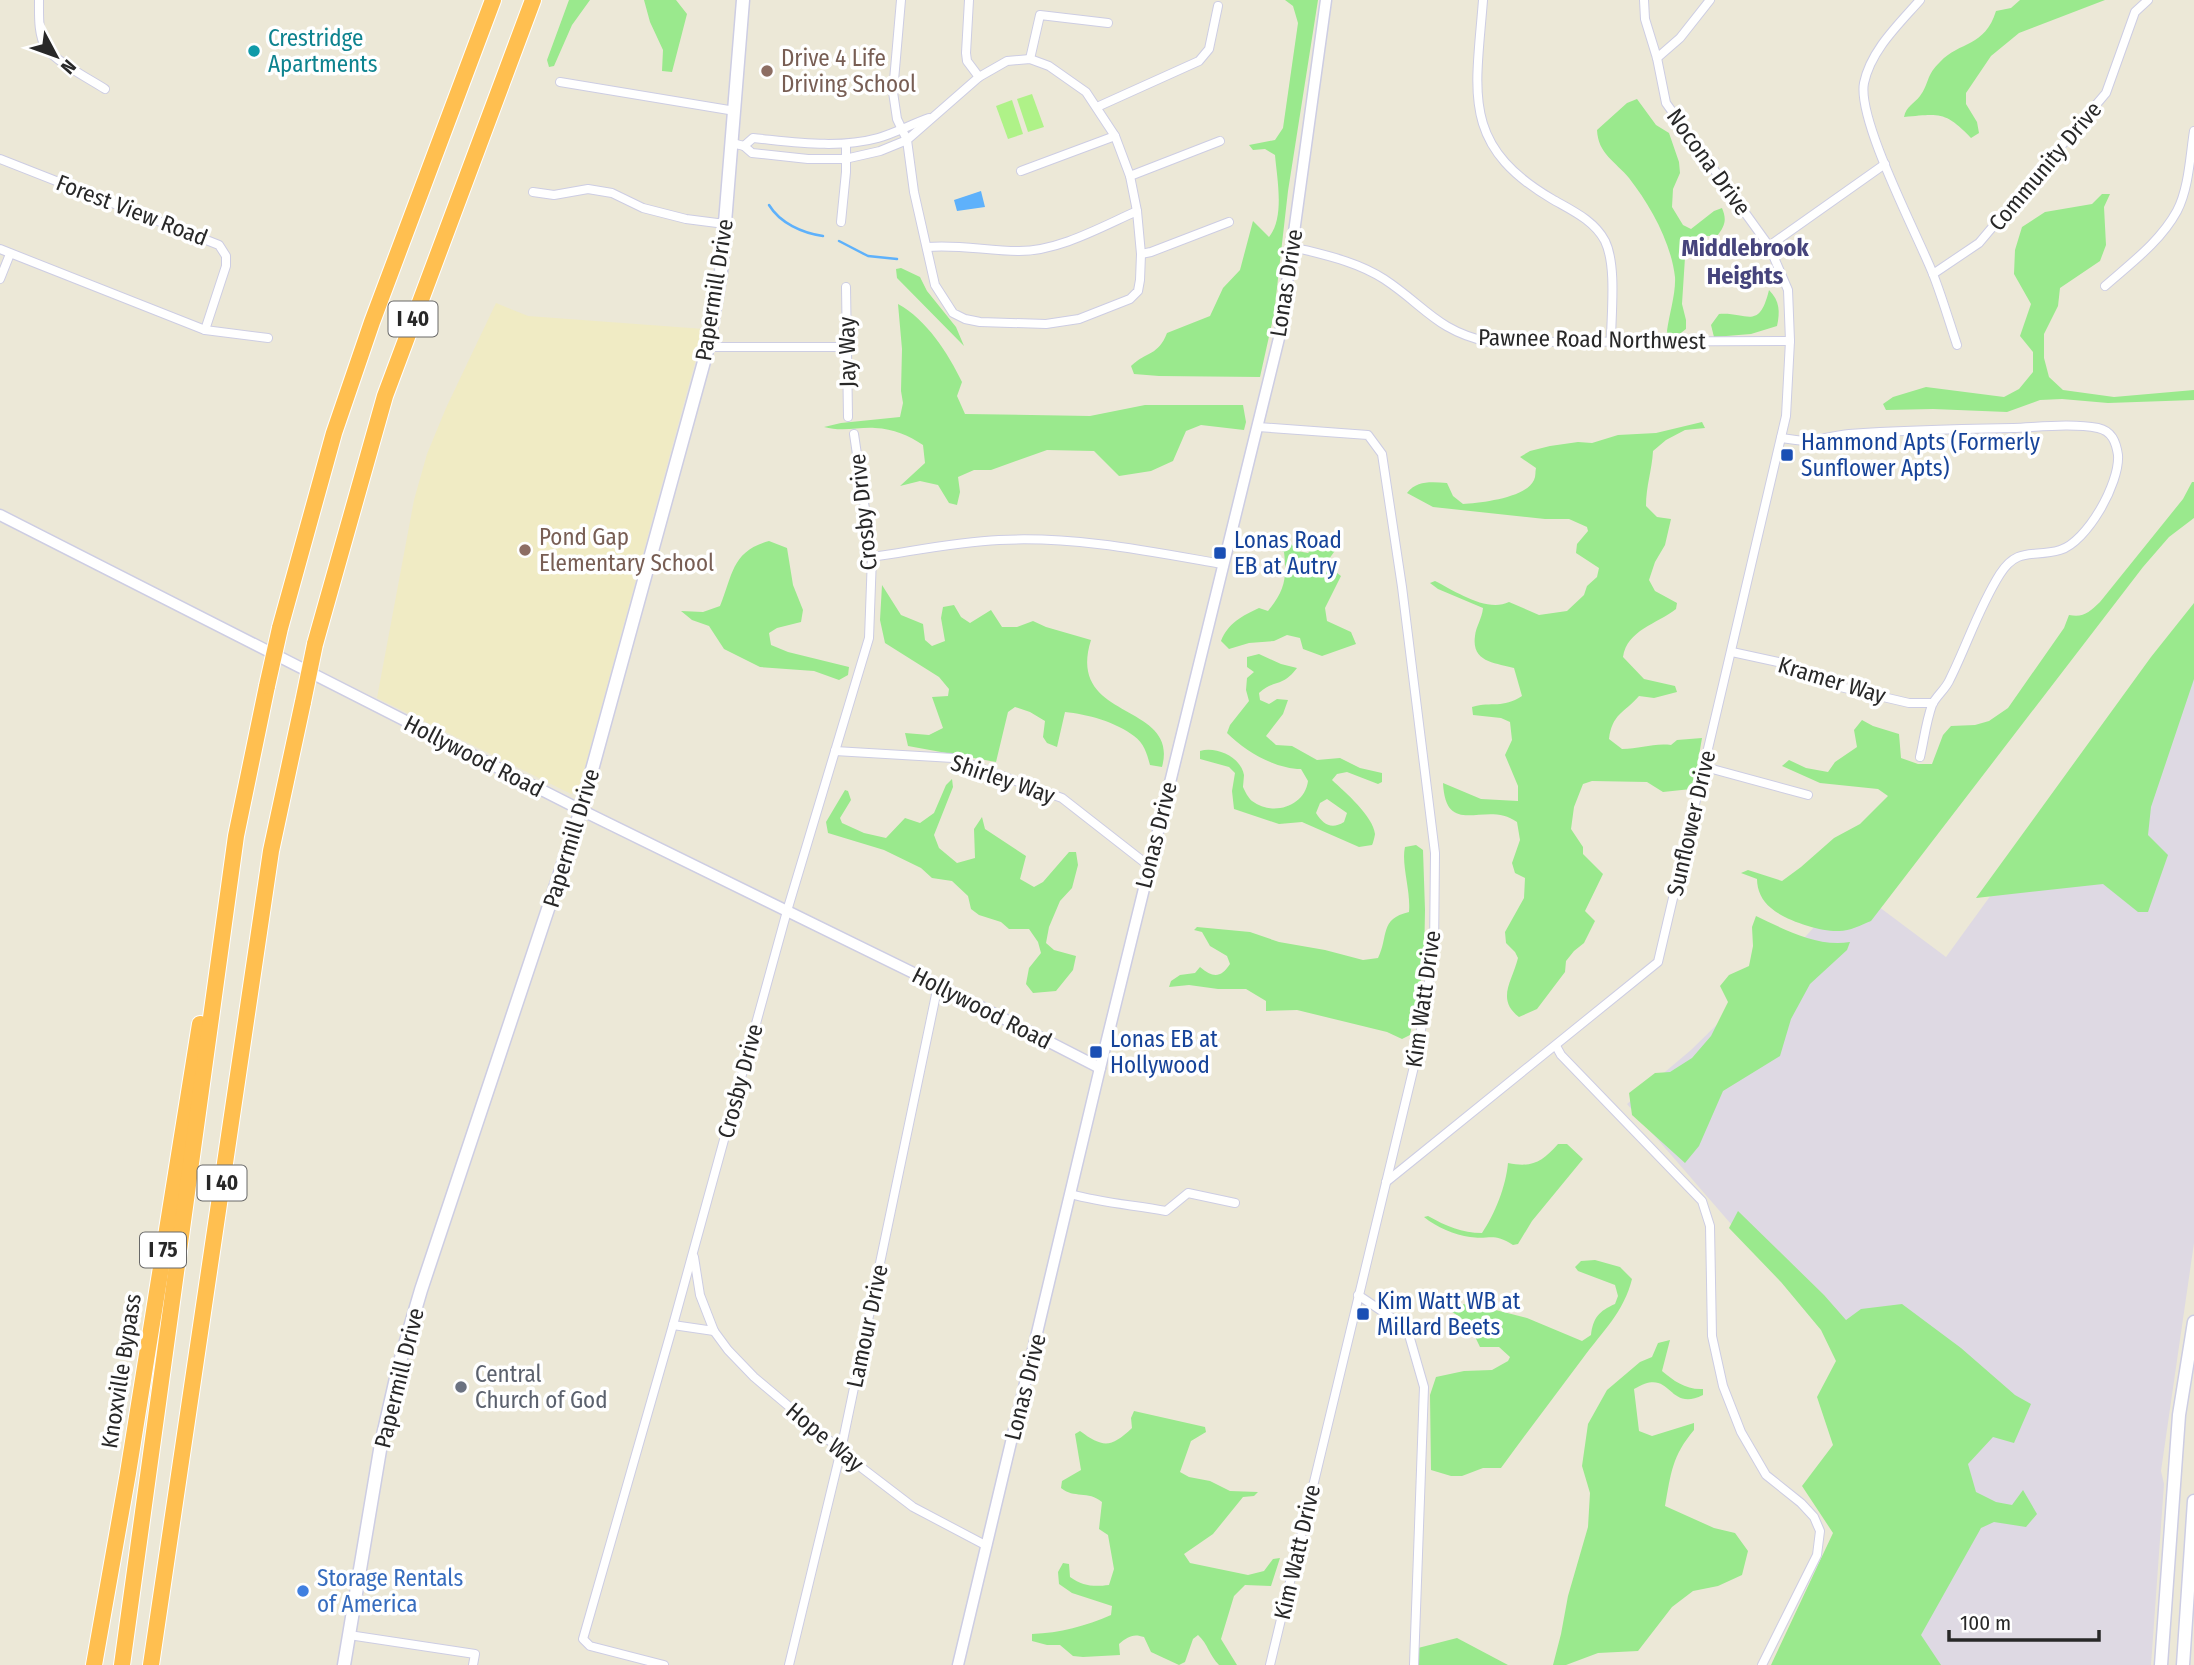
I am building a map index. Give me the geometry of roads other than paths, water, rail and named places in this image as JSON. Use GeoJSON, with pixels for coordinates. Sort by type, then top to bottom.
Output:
{"type":"FeatureCollection","features":[{"type":"Feature","properties":{"kind":"highway","name":"I 40"},"geometry":{"type":"LineString","coordinates":[[122,1665],[236,836],[267,686],[280,628],[334,433],[372,322],[493,0]]}},
{"type":"Feature","properties":{"kind":"highway","name":"I 40"},"geometry":{"type":"LineString","coordinates":[[151,1665],[271,851],[315,644],[384,396],[533,0]]}},
{"type":"Feature","properties":{"kind":"highway","name":"Knoxville Bypass"},"geometry":{"type":"LineString","coordinates":[[94,1665],[128,1473],[189,1082],[236,836]]}},
{"type":"Feature","properties":{"kind":"main road","name":"Papermill Drive"},"geometry":{"type":"LineString","coordinates":[[344,1665],[381,1444],[399,1365],[430,1262],[580,810],[708,347],[738,145],[735,111],[743,0]]}},
{"type":"Feature","properties":{"kind":"main road"},"geometry":{"type":"LineString","coordinates":[[2161,1665],[2179,1415],[2194,1322]]}},
{"type":"Feature","properties":{"kind":"main road"},"geometry":{"type":"LineString","coordinates":[[2183,1665],[2194,1501]]}},
{"type":"Feature","properties":{"kind":"street"},"geometry":{"type":"LineString","coordinates":[[39,0],[38,23],[46,49],[71,69],[105,89]]}},
{"type":"Feature","properties":{"kind":"street"},"geometry":{"type":"LineString","coordinates":[[738,145],[752,153],[808,159],[845,159],[880,151],[907,140],[979,77],[1007,61],[1030,59],[1066,77],[1086,92],[1115,136],[1130,176],[1141,254],[1138,291],[1130,299],[1079,319],[1046,324],[980,322],[953,313],[935,285],[907,140],[897,119],[893,92],[901,0]]}},
{"type":"Feature","properties":{"kind":"street"},"geometry":{"type":"LineString","coordinates":[[970,0],[966,53],[967,61],[979,77]]}},
{"type":"Feature","properties":{"kind":"street","name":"Lonas Drive"},"geometry":{"type":"LineString","coordinates":[[958,1665],[1100,1068],[1280,334],[1326,0]]}},
{"type":"Feature","properties":{"kind":"street"},"geometry":{"type":"LineString","coordinates":[[1483,0],[1476,89],[1481,124],[1489,143],[1517,176],[1597,228],[1606,244],[1611,266],[1611,342]]}},
{"type":"Feature","properties":{"kind":"street","name":"Nocona Drive"},"geometry":{"type":"LineString","coordinates":[[1644,0],[1645,19],[1657,58],[1666,103],[1769,246],[1788,290],[1790,341]]}},
{"type":"Feature","properties":{"kind":"street"},"geometry":{"type":"LineString","coordinates":[[1657,58],[1680,38],[1710,0]]}},
{"type":"Feature","properties":{"kind":"street"},"geometry":{"type":"LineString","coordinates":[[1920,0],[1876,53],[1864,84],[1863,95],[1885,164],[1933,274],[1957,345]]}},
{"type":"Feature","properties":{"kind":"street","name":"Community Drive"},"geometry":{"type":"LineString","coordinates":[[1933,274],[1979,243],[2106,93],[2135,12],[2148,0]]}},
{"type":"Feature","properties":{"kind":"street"},"geometry":{"type":"LineString","coordinates":[[1097,107],[1199,61],[1209,49],[1218,6]]}},
{"type":"Feature","properties":{"kind":"street"},"geometry":{"type":"LineString","coordinates":[[1030,59],[1040,15],[1108,23]]}},
{"type":"Feature","properties":{"kind":"street"},"geometry":{"type":"LineString","coordinates":[[560,82],[735,111]]}},
{"type":"Feature","properties":{"kind":"street"},"geometry":{"type":"LineString","coordinates":[[738,145],[753,138],[808,144],[846,144],[879,138],[935,115]]}},
{"type":"Feature","properties":{"kind":"street"},"geometry":{"type":"LineString","coordinates":[[2105,286],[2157,241],[2177,211],[2184,192],[2194,131]]}},
{"type":"Feature","properties":{"kind":"street"},"geometry":{"type":"LineString","coordinates":[[1021,171],[1115,136]]}},
{"type":"Feature","properties":{"kind":"street"},"geometry":{"type":"LineString","coordinates":[[1130,176],[1220,141]]}},
{"type":"Feature","properties":{"kind":"street"},"geometry":{"type":"LineString","coordinates":[[841,222],[846,144]]}},
{"type":"Feature","properties":{"kind":"street","name":"Forest View Road"},"geometry":{"type":"LineString","coordinates":[[0,159],[219,245],[226,256],[226,266],[205,330]]}},
{"type":"Feature","properties":{"kind":"street"},"geometry":{"type":"LineString","coordinates":[[1769,246],[1885,164]]}},
{"type":"Feature","properties":{"kind":"street"},"geometry":{"type":"LineString","coordinates":[[533,192],[554,195],[588,189],[612,192],[643,208],[686,219],[725,224]]}},
{"type":"Feature","properties":{"kind":"street"},"geometry":{"type":"LineString","coordinates":[[927,247],[950,245],[1021,251],[1055,245],[1137,211]]}},
{"type":"Feature","properties":{"kind":"street"},"geometry":{"type":"LineString","coordinates":[[1141,254],[1229,222]]}},
{"type":"Feature","properties":{"kind":"street","name":"Pawnee Road Northwest"},"geometry":{"type":"LineString","coordinates":[[1293,247],[1356,263],[1385,279],[1441,324],[1465,337],[1489,342],[1790,341]]}},
{"type":"Feature","properties":{"kind":"street"},"geometry":{"type":"LineString","coordinates":[[0,249],[205,330],[268,338]]}},
{"type":"Feature","properties":{"kind":"street"},"geometry":{"type":"LineString","coordinates":[[0,279],[10,254]]}},
{"type":"Feature","properties":{"kind":"street","name":"Jay Way"},"geometry":{"type":"LineString","coordinates":[[846,287],[848,417]]}},
{"type":"Feature","properties":{"kind":"street","name":"Sunflower Drive"},"geometry":{"type":"LineString","coordinates":[[1387,1182],[1658,962],[1786,416],[1790,341]]}},
{"type":"Feature","properties":{"kind":"street"},"geometry":{"type":"LineString","coordinates":[[708,347],[847,347]]}},
{"type":"Feature","properties":{"kind":"street","name":"Kim Watt Drive"},"geometry":{"type":"LineString","coordinates":[[1258,427],[1367,435],[1382,454],[1402,587],[1435,853],[1434,951],[1417,1054],[1270,1665]]}},
{"type":"Feature","properties":{"kind":"street"},"geometry":{"type":"LineString","coordinates":[[1781,438],[1808,441],[1841,434],[1885,431],[2046,427],[2099,428],[2108,432],[2116,442],[2118,461],[2106,502],[2071,544],[2062,550],[2024,554],[2011,560],[2001,573],[1949,683],[1933,703],[1920,757]]}},
{"type":"Feature","properties":{"kind":"street","name":"Crosby Drive"},"geometry":{"type":"LineString","coordinates":[[664,1665],[590,1646],[583,1639],[694,1251],[787,911],[869,638],[872,558],[854,434]]}},
{"type":"Feature","properties":{"kind":"street","name":"Hollywood Road"},"geometry":{"type":"LineString","coordinates":[[0,515],[580,810],[1100,1068]]}},
{"type":"Feature","properties":{"kind":"street"},"geometry":{"type":"LineString","coordinates":[[872,558],[962,543],[1062,540],[1117,545],[1222,564]]}},
{"type":"Feature","properties":{"kind":"street","name":"Kramer Way"},"geometry":{"type":"LineString","coordinates":[[1732,652],[1778,662],[1835,685],[1909,703],[1933,703]]}},
{"type":"Feature","properties":{"kind":"street","name":"Shirley Way"},"geometry":{"type":"LineString","coordinates":[[835,751],[953,758],[1062,798],[1149,866]]}},
{"type":"Feature","properties":{"kind":"street"},"geometry":{"type":"LineString","coordinates":[[1705,767],[1808,795]]}},
{"type":"Feature","properties":{"kind":"street","name":"Lamour Drive"},"geometry":{"type":"LineString","coordinates":[[789,1665],[841,1450],[937,985]]}},
{"type":"Feature","properties":{"kind":"street"},"geometry":{"type":"LineString","coordinates":[[1556,1045],[1561,1055],[1702,1201],[1710,1226],[1712,1336],[1723,1386],[1741,1432],[1766,1475],[1801,1503],[1814,1517],[1820,1531],[1817,1555],[1762,1665]]}},
{"type":"Feature","properties":{"kind":"street"},"geometry":{"type":"LineString","coordinates":[[1071,1194],[1166,1211],[1188,1193],[1235,1203]]}},
{"type":"Feature","properties":{"kind":"street","name":"Hope Way"},"geometry":{"type":"LineString","coordinates":[[694,1251],[700,1295],[714,1331],[754,1377],[913,1507],[986,1546]]}},
{"type":"Feature","properties":{"kind":"street"},"geometry":{"type":"LineString","coordinates":[[1358,1295],[1407,1328],[1424,1387],[1413,1665]]}},
{"type":"Feature","properties":{"kind":"street"},"geometry":{"type":"LineString","coordinates":[[673,1325],[714,1331]]}},
{"type":"Feature","properties":{"kind":"street"},"geometry":{"type":"LineString","coordinates":[[349,1634],[475,1654],[473,1665]]}},
{"type":"Feature","properties":{"kind":"water"},"geometry":{"type":"Polygon","coordinates":[[[981,191],[985,207],[957,211],[954,200],[981,191]]]}},
{"type":"Feature","properties":{"kind":"waterway"},"geometry":{"type":"LineString","coordinates":[[769,205],[779,217],[792,226],[823,236]]}},
{"type":"Feature","properties":{"kind":"waterway"},"geometry":{"type":"LineString","coordinates":[[839,241],[868,256],[897,259]]}},
{"type":"Feature","properties":{"kind":"place","name":"Crestridge Apartments"},"geometry":{"type":"Point","coordinates":[254,51]}},
{"type":"Feature","properties":{"kind":"place","name":"Drive 4 Life Driving School"},"geometry":{"type":"Point","coordinates":[767,71]}},
{"type":"Feature","properties":{"kind":"place","name":"Hammond Apts (Formerly Sunflower Apts)"},"geometry":{"type":"Point","coordinates":[1787,455]}},
{"type":"Feature","properties":{"kind":"place","name":"Pond Gap Elementary School"},"geometry":{"type":"Point","coordinates":[525,550]}},
{"type":"Feature","properties":{"kind":"place","name":"Lonas Road EB at Autry"},"geometry":{"type":"Point","coordinates":[1220,553]}},
{"type":"Feature","properties":{"kind":"place","name":"Lonas EB at Hollywood"},"geometry":{"type":"Point","coordinates":[1096,1052]}},
{"type":"Feature","properties":{"kind":"place","name":"Kim Watt WB at Millard Beets"},"geometry":{"type":"Point","coordinates":[1363,1314]}},
{"type":"Feature","properties":{"kind":"place","name":"Central Church of God"},"geometry":{"type":"Point","coordinates":[461,1387]}},
{"type":"Feature","properties":{"kind":"place","name":"Storage Rentals of America"},"geometry":{"type":"Point","coordinates":[303,1591]}},
{"type":"Feature","properties":{"kind":"district","name":"Middlebrook Heights"},"geometry":{"type":"Point","coordinates":[1745,262]}}]}
